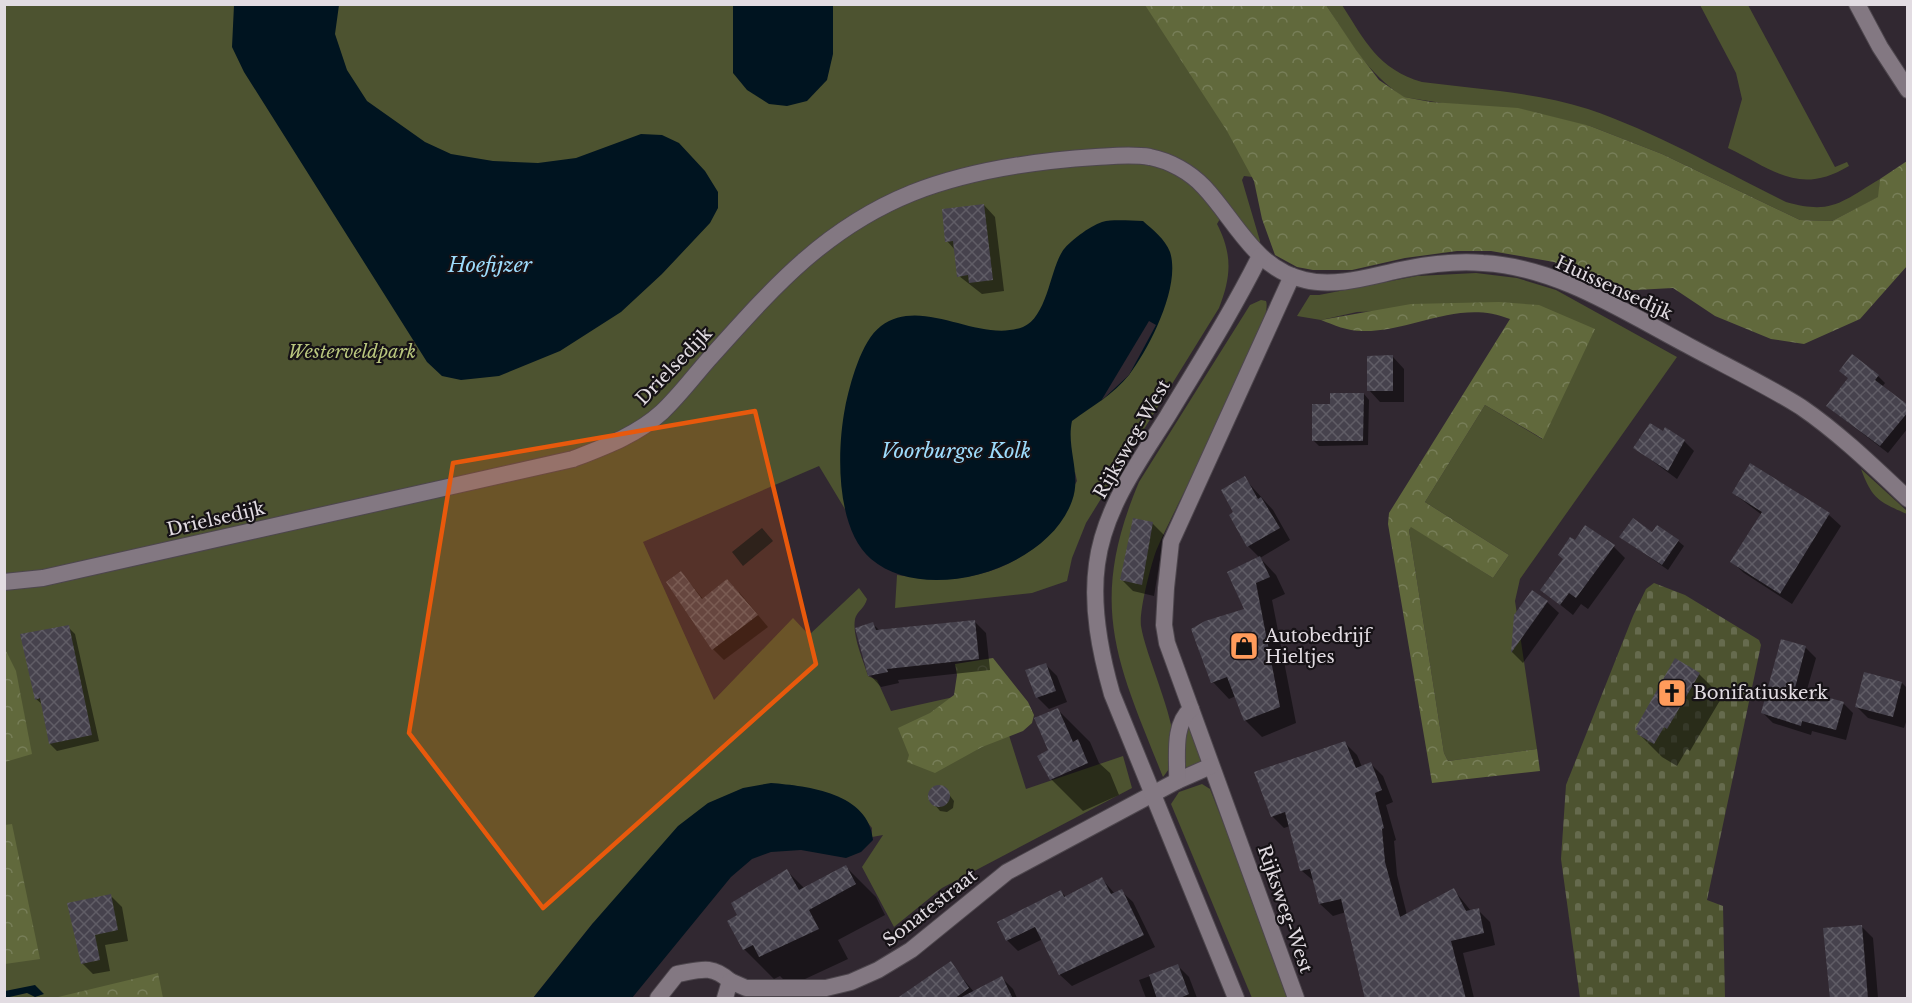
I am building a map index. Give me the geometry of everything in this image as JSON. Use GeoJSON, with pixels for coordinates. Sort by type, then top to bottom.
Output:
{"type":"FeatureCollection","features":[{"type":"Feature","properties":{"kind":"street"},"geometry":{"type":"LineString","coordinates":[[1857,4],[1880,47],[1908,90]]}},
{"type":"Feature","properties":{"kind":"street","name":"Drielsedijk"},"geometry":{"type":"LineString","coordinates":[[4,582],[66,573],[573,459],[604,448],[634,432],[662,412],[772,288],[817,247],[864,217],[912,193],[962,177],[1022,164],[1067,159],[1129,155],[1150,157],[1177,167],[1202,185],[1236,230]]}},
{"type":"Feature","properties":{"kind":"street","name":"Huissensedijk"},"geometry":{"type":"LineString","coordinates":[[1236,230],[1260,256],[1292,276],[1329,283],[1410,268],[1482,262],[1523,268],[1564,283],[1636,318],[1802,408],[1864,458],[1908,499]]}},
{"type":"Feature","properties":{"kind":"street","name":"Rijksweg-West"},"geometry":{"type":"LineString","coordinates":[[1236,999],[1155,793],[1112,694],[1102,659],[1096,609],[1097,563],[1115,501],[1236,303],[1260,256]]}},
{"type":"Feature","properties":{"kind":"street","name":"Rijksweg-West"},"geometry":{"type":"LineString","coordinates":[[1292,276],[1171,542],[1164,625],[1167,643],[1211,766],[1233,818],[1296,999]]}},
{"type":"Feature","properties":{"kind":"street"},"geometry":{"type":"LineString","coordinates":[[1177,781],[1178,727],[1182,717],[1191,709]]}},
{"type":"Feature","properties":{"kind":"street"},"geometry":{"type":"LineString","coordinates":[[1155,793],[1211,766]]}},
{"type":"Feature","properties":{"kind":"street","name":"Sonatestraat"},"geometry":{"type":"LineString","coordinates":[[658,999],[677,974],[704,969],[718,971],[730,981],[746,988],[826,993],[878,970],[911,950],[1007,872],[1155,793]]}},
{"type":"Feature","properties":{"kind":"street"},"geometry":{"type":"LineString","coordinates":[[725,999],[730,981]]}},
{"type":"Feature","properties":{"kind":"highlighted area"},"geometry":{"type":"Polygon","coordinates":[[[755,411],[816,664],[543,908],[409,733],[453,463],[755,411]]]}},
{"type":"Feature","properties":{"kind":"green space","name":"Westerveldpark"},"geometry":{"type":"Polygon","coordinates":[[[5,5],[1285,5],[1328,83],[1589,217],[1244,176],[1242,180],[1260,241],[1259,245],[1228,205],[1217,224],[1226,246],[1229,266],[1219,308],[1086,523],[1072,558],[1067,581],[1032,593],[895,608],[897,575],[946,579],[978,575],[1008,564],[1035,547],[1052,527],[1077,481],[1075,472],[863,539],[819,466],[643,542],[714,700],[793,618],[809,635],[859,588],[867,599],[855,619],[856,640],[868,676],[877,680],[891,711],[994,688],[1026,789],[1123,756],[1132,788],[942,888],[894,927],[862,867],[883,835],[872,837],[872,828],[861,814],[593,923],[533,998],[5,998],[5,5]]]}},
{"type":"Feature","properties":{"kind":"green space"},"geometry":{"type":"Polygon","coordinates":[[[1145,5],[1326,5],[1379,80],[1404,97],[1431,102],[1518,108],[1590,126],[1662,154],[1800,220],[1832,221],[1878,197],[1880,179],[1907,161],[1907,266],[1860,319],[1804,344],[1771,339],[1715,316],[1673,288],[1617,291],[1554,262],[1491,251],[1457,251],[1405,258],[1352,270],[1313,270],[1297,267],[1275,255],[1262,219],[1254,181],[1227,131],[1145,5]]]}},
{"type":"Feature","properties":{"kind":"green space"},"geometry":{"type":"Polygon","coordinates":[[[1326,5],[1342,5],[1366,42],[1383,61],[1394,70],[1422,82],[1526,95],[1588,109],[1663,140],[1786,202],[1802,206],[1826,207],[1845,200],[1880,179],[1879,197],[1832,221],[1800,220],[1662,154],[1590,126],[1403,97],[1369,66],[1351,44],[1326,5]]]}},
{"type":"Feature","properties":{"kind":"green space"},"geometry":{"type":"Polygon","coordinates":[[[1700,5],[1748,5],[1835,167],[1847,162],[1849,166],[1831,175],[1815,179],[1801,179],[1773,171],[1728,148],[1742,99],[1736,73],[1700,5]]]}},
{"type":"Feature","properties":{"kind":"green space"},"geometry":{"type":"Polygon","coordinates":[[[1476,273],[1517,278],[1556,290],[1677,357],[1520,579],[1515,601],[1537,749],[1448,761],[1444,753],[1409,530],[1411,526],[1493,578],[1509,555],[1425,502],[1485,405],[1542,439],[1539,305],[1357,312],[1321,320],[1297,316],[1310,295],[1417,276],[1476,273]]]}},
{"type":"Feature","properties":{"kind":"green space"},"geometry":{"type":"Polygon","coordinates":[[[1261,300],[1266,301],[1265,317],[1255,345],[1220,422],[1164,533],[1155,554],[1145,590],[1141,626],[1169,715],[1175,749],[1173,762],[1163,777],[1121,666],[1114,632],[1112,599],[1114,564],[1123,525],[1139,482],[1250,305],[1261,300]]]}},
{"type":"Feature","properties":{"kind":"green space"},"geometry":{"type":"Polygon","coordinates":[[[1499,302],[1539,305],[1595,329],[1543,439],[1485,405],[1425,502],[1509,555],[1493,578],[1411,527],[1409,530],[1444,753],[1448,761],[1537,749],[1540,771],[1432,783],[1388,524],[1389,513],[1510,319],[1472,312],[1399,327],[1362,331],[1346,329],[1321,320],[1411,304],[1499,302]]]}},
{"type":"Feature","properties":{"kind":"green space"},"geometry":{"type":"Polygon","coordinates":[[[1861,469],[1907,511],[1907,514],[1878,498],[1869,487],[1861,469]]]}},
{"type":"Feature","properties":{"kind":"green space"},"geometry":{"type":"Polygon","coordinates":[[[1654,583],[1685,595],[1759,640],[1761,645],[1707,900],[1723,906],[1725,998],[1580,998],[1561,859],[1566,785],[1633,616],[1646,589],[1654,583]]]}},
{"type":"Feature","properties":{"kind":"green space"},"geometry":{"type":"Polygon","coordinates":[[[5,649],[16,671],[32,754],[5,762],[5,649]]]}},
{"type":"Feature","properties":{"kind":"green space"},"geometry":{"type":"Polygon","coordinates":[[[993,658],[1028,702],[1034,715],[1032,723],[1023,731],[982,747],[935,773],[907,762],[909,755],[898,728],[930,713],[954,695],[957,675],[955,664],[993,658]]]}},
{"type":"Feature","properties":{"kind":"green space"},"geometry":{"type":"Polygon","coordinates":[[[1189,725],[1204,762],[1185,769],[1185,731],[1189,725]]]}},
{"type":"Feature","properties":{"kind":"green space"},"geometry":{"type":"Polygon","coordinates":[[[1202,784],[1210,789],[1255,903],[1287,998],[1252,998],[1171,804],[1179,792],[1202,784]]]}},
{"type":"Feature","properties":{"kind":"green space"},"geometry":{"type":"Polygon","coordinates":[[[12,824],[40,959],[5,964],[5,825],[12,824]]]}},
{"type":"Feature","properties":{"kind":"green space"},"geometry":{"type":"Polygon","coordinates":[[[158,973],[163,998],[54,998],[158,973]]]}},
{"type":"Feature","properties":{"kind":"water","name":"Hoefijzer"},"geometry":{"type":"Polygon","coordinates":[[[234,5],[339,5],[335,34],[347,70],[367,101],[425,142],[451,154],[493,161],[538,163],[576,158],[641,134],[662,135],[679,143],[705,171],[718,192],[718,208],[710,223],[662,274],[621,312],[560,351],[499,376],[461,380],[442,376],[427,362],[244,72],[232,47],[234,5]]]}},
{"type":"Feature","properties":{"kind":"water"},"geometry":{"type":"Polygon","coordinates":[[[733,5],[833,5],[833,54],[827,80],[807,101],[787,106],[769,104],[747,90],[733,73],[733,5]]]}},
{"type":"Feature","properties":{"kind":"water","name":"Voorburgse Kolk"},"geometry":{"type":"Polygon","coordinates":[[[1143,221],[1162,239],[1170,252],[1171,282],[1167,298],[1154,333],[1129,375],[1109,394],[1072,421],[1071,441],[1075,491],[1059,525],[1038,545],[1012,562],[983,573],[952,579],[922,579],[894,573],[871,559],[859,545],[851,528],[845,508],[840,466],[842,425],[850,387],[862,352],[874,333],[881,326],[897,318],[915,315],[988,330],[1006,331],[1023,327],[1038,314],[1058,260],[1074,239],[1102,222],[1143,221]]]}},
{"type":"Feature","properties":{"kind":"water"},"geometry":{"type":"Polygon","coordinates":[[[762,528],[773,541],[743,566],[732,552],[762,528]]]}},
{"type":"Feature","properties":{"kind":"water"},"geometry":{"type":"Polygon","coordinates":[[[771,783],[818,790],[849,802],[861,812],[869,824],[873,840],[861,852],[846,858],[801,850],[771,852],[752,859],[731,877],[632,998],[533,998],[593,923],[678,826],[708,803],[743,788],[771,783]]]}},
{"type":"Feature","properties":{"kind":"water"},"geometry":{"type":"Polygon","coordinates":[[[35,985],[44,994],[35,997],[27,993],[5,998],[5,991],[35,985]]]}},
{"type":"Feature","properties":{"kind":"pier"},"geometry":{"type":"Polygon","coordinates":[[[1149,321],[1156,325],[1129,375],[1101,401],[1149,321]]]}},
{"type":"Feature","properties":{"kind":"building"},"geometry":{"type":"Polygon","coordinates":[[[984,204],[993,280],[969,283],[968,275],[957,277],[953,241],[945,242],[942,209],[984,204]]]}},
{"type":"Feature","properties":{"kind":"building"},"geometry":{"type":"Polygon","coordinates":[[[1852,354],[1879,375],[1875,380],[1908,405],[1908,412],[1880,446],[1826,406],[1848,378],[1839,371],[1852,354]]]}},
{"type":"Feature","properties":{"kind":"building"},"geometry":{"type":"Polygon","coordinates":[[[1393,355],[1393,391],[1367,391],[1367,356],[1393,355]]]}},
{"type":"Feature","properties":{"kind":"building"},"geometry":{"type":"Polygon","coordinates":[[[1330,393],[1364,393],[1363,441],[1312,441],[1312,404],[1330,404],[1330,393]]]}},
{"type":"Feature","properties":{"kind":"building"},"geometry":{"type":"Polygon","coordinates":[[[1650,423],[1663,431],[1665,427],[1685,440],[1668,471],[1633,448],[1650,423]]]}},
{"type":"Feature","properties":{"kind":"building"},"geometry":{"type":"Polygon","coordinates":[[[1750,463],[1830,513],[1780,594],[1730,562],[1762,512],[1732,493],[1750,463]]]}},
{"type":"Feature","properties":{"kind":"building"},"geometry":{"type":"Polygon","coordinates":[[[1245,476],[1258,499],[1261,497],[1280,528],[1247,547],[1229,515],[1233,512],[1221,490],[1245,476]]]}},
{"type":"Feature","properties":{"kind":"building"},"geometry":{"type":"Polygon","coordinates":[[[1133,518],[1153,522],[1142,585],[1120,580],[1133,518]]]}},
{"type":"Feature","properties":{"kind":"building"},"geometry":{"type":"Polygon","coordinates":[[[1633,518],[1652,532],[1657,525],[1679,540],[1662,565],[1619,537],[1633,518]]]}},
{"type":"Feature","properties":{"kind":"building"},"geometry":{"type":"Polygon","coordinates":[[[1585,525],[1615,545],[1576,598],[1569,593],[1560,605],[1540,590],[1563,559],[1558,555],[1570,537],[1575,540],[1585,525]]]}},
{"type":"Feature","properties":{"kind":"building"},"geometry":{"type":"Polygon","coordinates":[[[1260,556],[1270,577],[1256,583],[1280,707],[1244,721],[1227,677],[1211,683],[1191,629],[1205,621],[1244,609],[1227,572],[1260,556]]]}},
{"type":"Feature","properties":{"kind":"building"},"geometry":{"type":"Polygon","coordinates":[[[681,571],[702,599],[727,579],[758,615],[712,650],[666,582],[681,571]]]}},
{"type":"Feature","properties":{"kind":"building"},"geometry":{"type":"Polygon","coordinates":[[[1532,590],[1548,601],[1511,653],[1514,615],[1532,590]]]}},
{"type":"Feature","properties":{"kind":"building"},"geometry":{"type":"Polygon","coordinates":[[[975,620],[979,659],[887,669],[888,672],[868,676],[855,628],[873,622],[876,630],[975,620]]]}},
{"type":"Feature","properties":{"kind":"building"},"geometry":{"type":"Polygon","coordinates":[[[69,625],[92,735],[49,744],[40,698],[35,700],[20,634],[69,625]]]}},
{"type":"Feature","properties":{"kind":"building"},"geometry":{"type":"Polygon","coordinates":[[[1781,639],[1806,646],[1795,688],[1844,702],[1836,730],[1802,721],[1801,726],[1761,713],[1781,639]]]}},
{"type":"Feature","properties":{"kind":"building","name":"Bonifatiuskerk"},"geometry":{"type":"Polygon","coordinates":[[[1675,658],[1700,673],[1667,729],[1664,727],[1654,744],[1637,734],[1638,731],[1635,729],[1675,658]]]}},
{"type":"Feature","properties":{"kind":"building"},"geometry":{"type":"Polygon","coordinates":[[[1046,663],[1056,691],[1036,698],[1025,670],[1046,663]]]}},
{"type":"Feature","properties":{"kind":"building"},"geometry":{"type":"Polygon","coordinates":[[[1864,672],[1902,682],[1893,717],[1855,707],[1864,672]]]}},
{"type":"Feature","properties":{"kind":"building"},"geometry":{"type":"Polygon","coordinates":[[[1058,708],[1073,742],[1078,739],[1088,763],[1050,780],[1037,756],[1048,750],[1034,718],[1058,708]]]}},
{"type":"Feature","properties":{"kind":"building"},"geometry":{"type":"Polygon","coordinates":[[[1345,741],[1356,768],[1371,762],[1382,790],[1375,793],[1384,828],[1382,829],[1385,862],[1400,917],[1454,888],[1466,911],[1479,908],[1484,933],[1451,941],[1466,999],[1365,999],[1341,899],[1319,904],[1310,869],[1300,871],[1285,812],[1271,817],[1254,772],[1345,741]]]}},
{"type":"Feature","properties":{"kind":"building"},"geometry":{"type":"Polygon","coordinates":[[[939,785],[949,792],[950,796],[943,806],[939,807],[929,800],[928,796],[935,786],[939,785]]]}},
{"type":"Feature","properties":{"kind":"building"},"geometry":{"type":"Polygon","coordinates":[[[846,865],[856,884],[809,910],[819,929],[759,957],[753,945],[743,950],[727,921],[737,915],[731,903],[787,869],[799,890],[846,865]]]}},
{"type":"Feature","properties":{"kind":"building"},"geometry":{"type":"Polygon","coordinates":[[[1102,877],[1111,894],[1122,889],[1144,935],[1059,975],[1035,927],[1006,941],[997,922],[1061,890],[1064,897],[1102,877]]]}},
{"type":"Feature","properties":{"kind":"building"},"geometry":{"type":"Polygon","coordinates":[[[111,894],[118,930],[95,935],[100,960],[81,964],[67,903],[111,894]]]}},
{"type":"Feature","properties":{"kind":"building"},"geometry":{"type":"Polygon","coordinates":[[[1862,925],[1868,999],[1830,999],[1823,928],[1862,925]]]}},
{"type":"Feature","properties":{"kind":"building"},"geometry":{"type":"Polygon","coordinates":[[[951,961],[969,988],[954,999],[896,999],[951,961]]]}},
{"type":"Feature","properties":{"kind":"building"},"geometry":{"type":"Polygon","coordinates":[[[1178,964],[1189,994],[1178,999],[1157,999],[1149,975],[1178,964]]]}},
{"type":"Feature","properties":{"kind":"building"},"geometry":{"type":"Polygon","coordinates":[[[1002,976],[1013,999],[958,999],[1002,976]]]}},
{"type":"Feature","properties":{"kind":"place","name":"Autobedrijf Hieltjes"},"geometry":{"type":"Point","coordinates":[1244,646]}},
{"type":"Feature","properties":{"kind":"place","name":"Bonifatiuskerk"},"geometry":{"type":"Point","coordinates":[1672,693]}}]}
